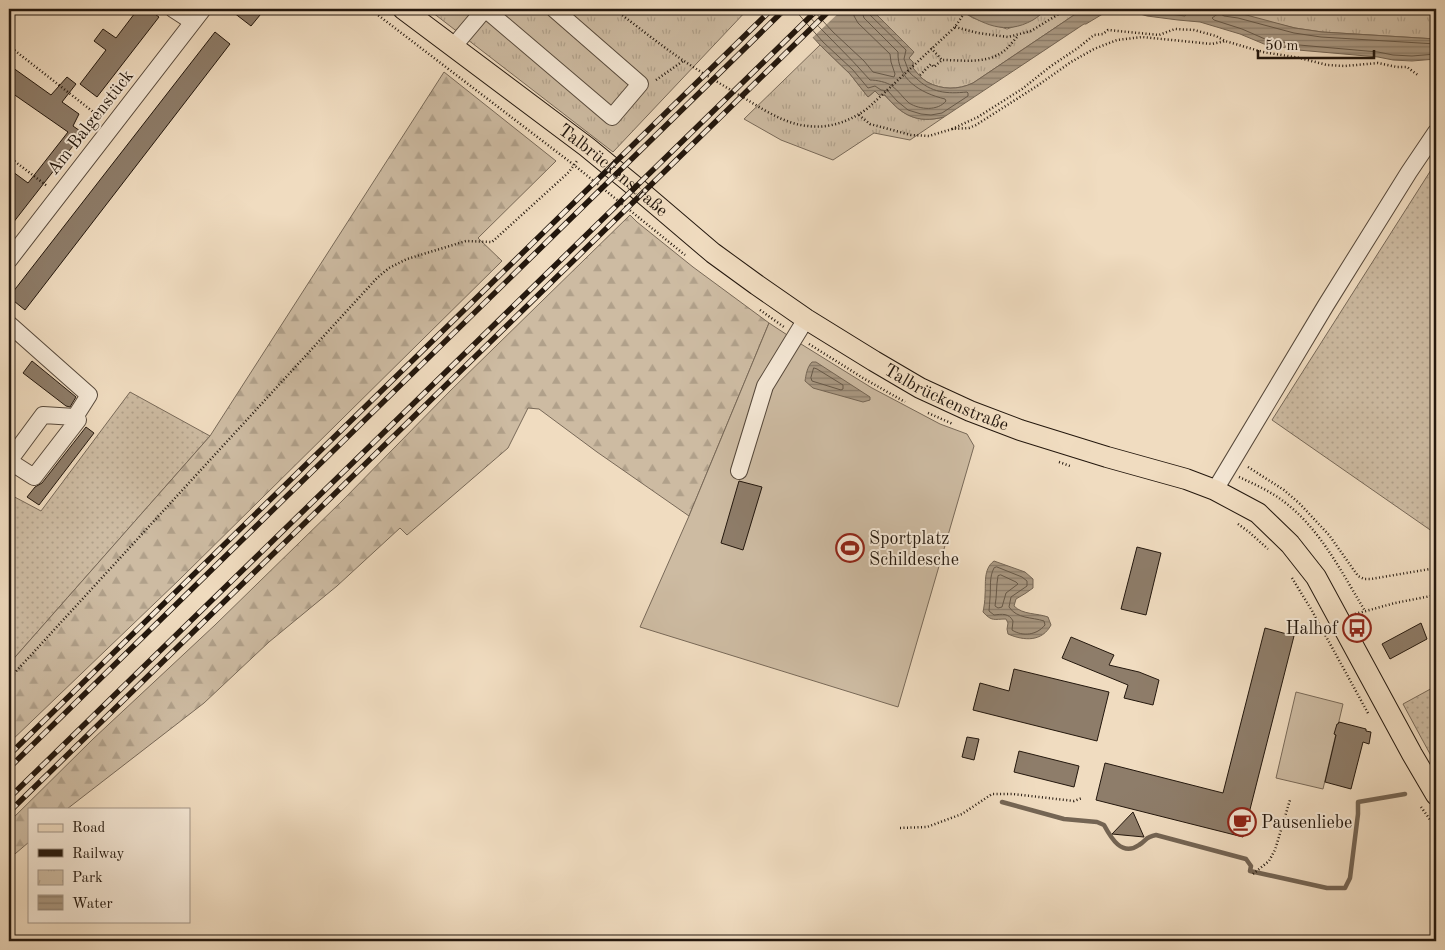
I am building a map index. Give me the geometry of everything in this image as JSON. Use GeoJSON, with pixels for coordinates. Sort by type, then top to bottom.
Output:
{"type":"FeatureCollection","features":[{"type":"Feature","properties":{"kind":"main road","name":"Talbrückenstraße"},"geometry":{"type":"LineString","coordinates":[[403,9],[587,148],[713,253],[806,319],[874,361],[920,388],[970,411],[1020,430],[1186,479],[1215,490],[1258,513],[1290,544],[1316,577],[1412,754],[1428,799]]}},
{"type":"Feature","properties":{"kind":"street"},"geometry":{"type":"LineString","coordinates":[[173,9],[193,22]]}},
{"type":"Feature","properties":{"kind":"street","name":"Am Balgenstück"},"geometry":{"type":"LineString","coordinates":[[9,260],[204,9]]}},
{"type":"Feature","properties":{"kind":"street"},"geometry":{"type":"LineString","coordinates":[[454,47],[485,9],[612,117],[640,84],[554,9]]}},
{"type":"Feature","properties":{"kind":"street"},"geometry":{"type":"LineString","coordinates":[[1215,490],[1326,305],[1436,132]]}},
{"type":"Feature","properties":{"kind":"street"},"geometry":{"type":"LineString","coordinates":[[739,472],[765,386],[806,319]]}},
{"type":"Feature","properties":{"kind":"street"},"geometry":{"type":"LineString","coordinates":[[9,324],[89,395],[75,417]]}},
{"type":"Feature","properties":{"kind":"path"},"geometry":{"type":"LineString","coordinates":[[370,9],[574,165],[685,255]]}},
{"type":"Feature","properties":{"kind":"path"},"geometry":{"type":"LineString","coordinates":[[614,9],[683,60],[763,109],[790,122],[806,126],[824,127],[848,120],[868,108],[956,26],[967,9]]}},
{"type":"Feature","properties":{"kind":"path"},"geometry":{"type":"LineString","coordinates":[[956,26],[978,33],[1008,37],[1031,30],[1067,9]]}},
{"type":"Feature","properties":{"kind":"path"},"geometry":{"type":"LineString","coordinates":[[859,115],[870,124],[911,135],[929,136],[952,129],[978,117],[1022,89],[1094,35],[1103,34],[1108,30],[1159,34],[1175,29],[1194,30],[1263,52],[1327,65],[1345,66],[1378,63],[1407,68],[1420,76]]}},
{"type":"Feature","properties":{"kind":"path"},"geometry":{"type":"LineString","coordinates":[[920,74],[931,64],[934,67],[942,60],[986,59],[1002,53],[1019,35]]}},
{"type":"Feature","properties":{"kind":"path"},"geometry":{"type":"LineString","coordinates":[[952,129],[969,128],[976,125],[1038,86],[1071,62],[1094,49],[1117,40],[1142,37],[1212,44],[1226,41]]}},
{"type":"Feature","properties":{"kind":"path"},"geometry":{"type":"LineString","coordinates":[[9,46],[112,126]]}},
{"type":"Feature","properties":{"kind":"path"},"geometry":{"type":"LineString","coordinates":[[930,49],[942,60]]}},
{"type":"Feature","properties":{"kind":"path"},"geometry":{"type":"LineString","coordinates":[[640,84],[651,84],[683,60]]}},
{"type":"Feature","properties":{"kind":"path"},"geometry":{"type":"LineString","coordinates":[[9,157],[59,195]]}},
{"type":"Feature","properties":{"kind":"path"},"geometry":{"type":"LineString","coordinates":[[9,679],[377,278],[407,259],[466,241],[492,242],[569,172],[574,165]]}},
{"type":"Feature","properties":{"kind":"path"},"geometry":{"type":"LineString","coordinates":[[758,309],[796,336],[863,378],[912,405]]}},
{"type":"Feature","properties":{"kind":"path"},"geometry":{"type":"LineString","coordinates":[[9,385],[12,380]]}},
{"type":"Feature","properties":{"kind":"path"},"geometry":{"type":"LineString","coordinates":[[920,409],[953,424]]}},
{"type":"Feature","properties":{"kind":"path"},"geometry":{"type":"LineString","coordinates":[[1234,458],[1284,490],[1300,504],[1329,535],[1358,576],[1364,579],[1371,579],[1436,568]]}},
{"type":"Feature","properties":{"kind":"path"},"geometry":{"type":"LineString","coordinates":[[1056,461],[1072,466]]}},
{"type":"Feature","properties":{"kind":"path"},"geometry":{"type":"LineString","coordinates":[[1234,522],[1249,532],[1269,550]]}},
{"type":"Feature","properties":{"kind":"path"},"geometry":{"type":"LineString","coordinates":[[1288,573],[1311,609],[1369,715]]}},
{"type":"Feature","properties":{"kind":"path"},"geometry":{"type":"LineString","coordinates":[[1365,611],[1436,595]]}},
{"type":"Feature","properties":{"kind":"path"},"geometry":{"type":"LineString","coordinates":[[900,828],[927,827],[962,814],[992,794],[1013,794],[1074,801],[1082,798]]}},
{"type":"Feature","properties":{"kind":"path"},"geometry":{"type":"LineString","coordinates":[[1428,799],[1436,828]]}},
{"type":"Feature","properties":{"kind":"path"},"geometry":{"type":"LineString","coordinates":[[1253,874],[1269,861],[1275,850],[1290,800]]}},
{"type":"Feature","properties":{"kind":"green space"},"geometry":{"type":"Polygon","coordinates":[[[428,9],[748,9],[613,152],[428,9]]]}},
{"type":"Feature","properties":{"kind":"green space"},"geometry":{"type":"Polygon","coordinates":[[[871,9],[958,9],[973,18],[1007,29],[1032,20],[1049,9],[1081,9],[973,83],[962,87],[950,88],[938,87],[921,78],[913,68],[913,62],[909,58],[914,52],[871,9]]]}},
{"type":"Feature","properties":{"kind":"green space"},"geometry":{"type":"Polygon","coordinates":[[[985,9],[1020,9],[1002,13],[985,9]]]}},
{"type":"Feature","properties":{"kind":"green space"},"geometry":{"type":"Polygon","coordinates":[[[1176,9],[1436,9],[1436,39],[1322,32],[1295,28],[1218,10],[1202,13],[1176,9]]]}},
{"type":"Feature","properties":{"kind":"green space"},"geometry":{"type":"Polygon","coordinates":[[[820,45],[850,74],[868,97],[875,91],[879,92],[904,113],[917,118],[944,117],[910,140],[874,133],[833,160],[781,140],[744,119],[820,45]]]}},
{"type":"Feature","properties":{"kind":"green space"},"geometry":{"type":"Polygon","coordinates":[[[444,72],[556,161],[478,238],[502,261],[179,580],[9,743],[9,664],[210,436],[444,72]]]}},
{"type":"Feature","properties":{"kind":"green space"},"geometry":{"type":"Polygon","coordinates":[[[1436,165],[1436,534],[1272,420],[1431,170],[1436,165]]]}},
{"type":"Feature","properties":{"kind":"green space"},"geometry":{"type":"Polygon","coordinates":[[[630,215],[693,267],[769,323],[689,516],[539,409],[528,408],[508,448],[407,535],[400,528],[337,586],[269,642],[204,703],[68,808],[28,808],[28,843],[9,859],[9,822],[341,502],[451,390],[630,215]]]}},
{"type":"Feature","properties":{"kind":"green space"},"geometry":{"type":"Polygon","coordinates":[[[769,323],[872,388],[940,424],[967,434],[974,446],[898,707],[640,627],[689,516],[769,323]]]}},
{"type":"Feature","properties":{"kind":"green space"},"geometry":{"type":"Polygon","coordinates":[[[130,392],[210,436],[9,664],[9,494],[41,511],[130,392]]]}},
{"type":"Feature","properties":{"kind":"green space"},"geometry":{"type":"Polygon","coordinates":[[[1436,686],[1436,765],[1403,704],[1436,686]]]}},
{"type":"Feature","properties":{"kind":"green space"},"geometry":{"type":"Polygon","coordinates":[[[1296,692],[1343,704],[1323,789],[1276,778],[1296,692]]]}},
{"type":"Feature","properties":{"kind":"water"},"geometry":{"type":"Polygon","coordinates":[[[787,9],[871,9],[914,52],[909,58],[913,62],[913,68],[921,78],[938,87],[950,88],[962,87],[973,83],[1081,9],[1111,9],[1084,24],[944,117],[925,119],[904,113],[885,95],[879,95],[875,91],[868,97],[850,74],[787,9]]]}},
{"type":"Feature","properties":{"kind":"water"},"geometry":{"type":"Polygon","coordinates":[[[958,9],[985,9],[1011,13],[1020,9],[1049,9],[1023,25],[1003,28],[986,23],[958,9]]]}},
{"type":"Feature","properties":{"kind":"water"},"geometry":{"type":"Polygon","coordinates":[[[1123,9],[1176,9],[1202,13],[1218,10],[1239,13],[1295,28],[1322,32],[1436,39],[1436,59],[1393,60],[1298,50],[1264,44],[1240,34],[1200,22],[1147,16],[1123,9]]]}},
{"type":"Feature","properties":{"kind":"water"},"geometry":{"type":"Polygon","coordinates":[[[812,362],[816,362],[870,397],[870,400],[863,402],[813,388],[805,381],[812,362]]]}},
{"type":"Feature","properties":{"kind":"water"},"geometry":{"type":"Polygon","coordinates":[[[994,561],[1025,572],[1033,579],[1033,588],[1016,599],[1014,606],[1026,612],[1048,617],[1051,625],[1043,635],[1026,639],[1008,634],[1006,619],[991,619],[983,612],[987,572],[990,564],[994,561]]]}},
{"type":"Feature","properties":{"kind":"pier"},"geometry":{"type":"Polygon","coordinates":[[[785,9],[843,9],[811,39],[785,9]]]}},
{"type":"Feature","properties":{"kind":"building"},"geometry":{"type":"Polygon","coordinates":[[[138,9],[148,9],[159,17],[97,97],[80,84],[106,50],[94,41],[103,29],[116,38],[138,9]]]}},
{"type":"Feature","properties":{"kind":"building"},"geometry":{"type":"Polygon","coordinates":[[[229,9],[265,9],[251,26],[229,9]]]}},
{"type":"Feature","properties":{"kind":"building"},"geometry":{"type":"Polygon","coordinates":[[[215,32],[230,44],[25,310],[9,297],[215,32]]]}},
{"type":"Feature","properties":{"kind":"building"},"geometry":{"type":"Polygon","coordinates":[[[9,65],[51,95],[67,77],[76,84],[62,102],[79,114],[73,126],[83,133],[9,228],[9,169],[28,183],[68,132],[9,91],[9,65]]]}},
{"type":"Feature","properties":{"kind":"building"},"geometry":{"type":"Polygon","coordinates":[[[32,361],[76,397],[70,407],[66,406],[23,373],[32,361]]]}},
{"type":"Feature","properties":{"kind":"building"},"geometry":{"type":"Polygon","coordinates":[[[86,427],[94,433],[39,505],[27,497],[35,487],[42,483],[86,427]]]}},
{"type":"Feature","properties":{"kind":"building"},"geometry":{"type":"Polygon","coordinates":[[[739,481],[762,487],[743,550],[721,543],[739,481]]]}},
{"type":"Feature","properties":{"kind":"building"},"geometry":{"type":"Polygon","coordinates":[[[1137,547],[1161,553],[1146,615],[1121,609],[1137,547]]]}},
{"type":"Feature","properties":{"kind":"building"},"geometry":{"type":"Polygon","coordinates":[[[1421,623],[1427,639],[1390,659],[1382,644],[1421,623]]]}},
{"type":"Feature","properties":{"kind":"building"},"geometry":{"type":"Polygon","coordinates":[[[1265,628],[1294,636],[1243,837],[1096,800],[1105,763],[1223,793],[1265,628]]]}},
{"type":"Feature","properties":{"kind":"building"},"geometry":{"type":"Polygon","coordinates":[[[1071,637],[1114,655],[1109,665],[1139,672],[1159,680],[1153,705],[1124,698],[1128,685],[1062,658],[1071,637]]]}},
{"type":"Feature","properties":{"kind":"building"},"geometry":{"type":"Polygon","coordinates":[[[1014,669],[1109,692],[1097,741],[973,710],[980,683],[1009,691],[1014,669]]]}},
{"type":"Feature","properties":{"kind":"building"},"geometry":{"type":"Polygon","coordinates":[[[1339,722],[1371,732],[1369,744],[1363,742],[1351,789],[1325,782],[1336,735],[1334,734],[1339,722]]]}},
{"type":"Feature","properties":{"kind":"building"},"geometry":{"type":"Polygon","coordinates":[[[967,737],[979,739],[974,760],[962,757],[967,737]]]}},
{"type":"Feature","properties":{"kind":"building"},"geometry":{"type":"Polygon","coordinates":[[[1019,751],[1079,766],[1074,787],[1014,772],[1019,751]]]}},
{"type":"Feature","properties":{"kind":"building"},"geometry":{"type":"Polygon","coordinates":[[[1133,812],[1144,837],[1112,834],[1133,812]]]}},
{"type":"Feature","properties":{"kind":"waterway"},"geometry":{"type":"LineString","coordinates":[[1002,802],[1064,819],[1097,822],[1104,825],[1114,840],[1127,849],[1133,848],[1156,835],[1246,859],[1251,866],[1250,871],[1327,888],[1345,888],[1350,878],[1358,802],[1405,794]]}},
{"type":"Feature","properties":{"kind":"railway"},"geometry":{"type":"LineString","coordinates":[[9,755],[772,9]]}},
{"type":"Feature","properties":{"kind":"railway"},"geometry":{"type":"LineString","coordinates":[[9,768],[785,9]]}},
{"type":"Feature","properties":{"kind":"railway"},"geometry":{"type":"LineString","coordinates":[[9,798],[818,9]]}},
{"type":"Feature","properties":{"kind":"railway"},"geometry":{"type":"LineString","coordinates":[[9,812],[831,9]]}},
{"type":"Feature","properties":{"kind":"place","name":"Sportplatz Schildesche"},"geometry":{"type":"Point","coordinates":[850,548]}},
{"type":"Feature","properties":{"kind":"place","name":"Halhof"},"geometry":{"type":"Point","coordinates":[1357,628]}},
{"type":"Feature","properties":{"kind":"place","name":"Pausenliebe"},"geometry":{"type":"Point","coordinates":[1242,822]}}]}
